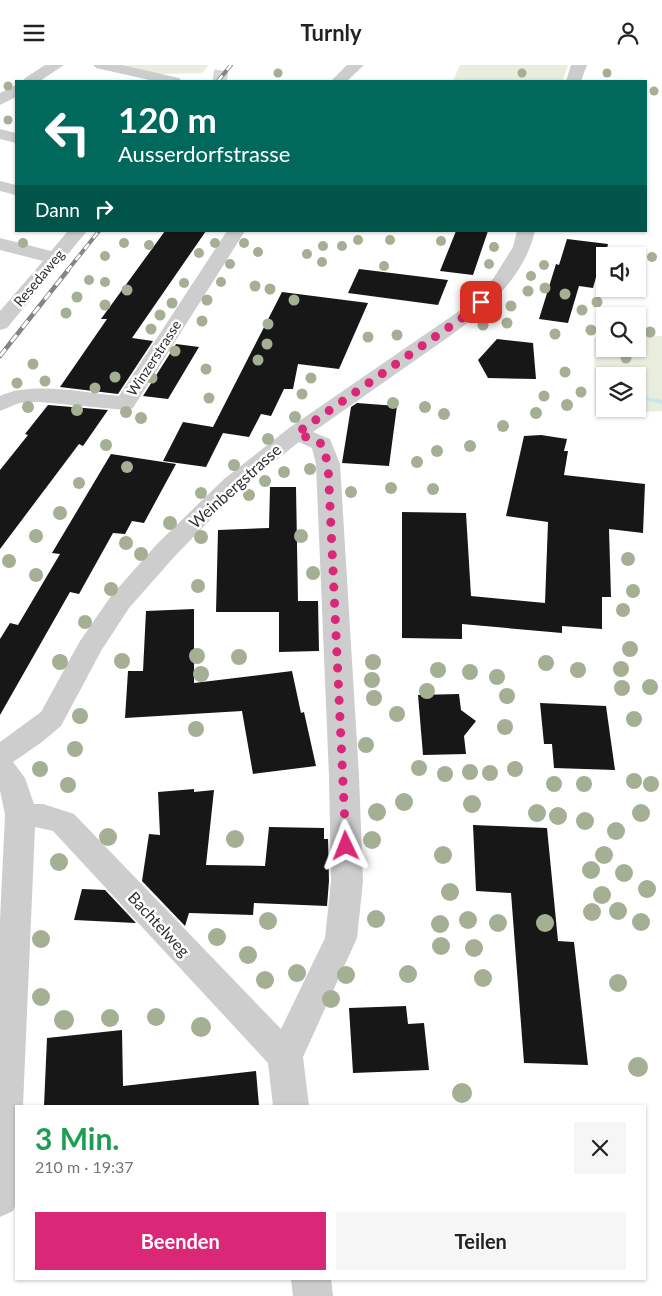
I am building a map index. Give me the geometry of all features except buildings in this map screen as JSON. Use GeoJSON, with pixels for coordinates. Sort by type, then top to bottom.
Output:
{"type":"FeatureCollection","features":[{"type":"Feature","properties":{"kind":"street"},"geometry":{"type":"LineString","coordinates":[[32,80],[56,65]]}},
{"type":"Feature","properties":{"kind":"street"},"geometry":{"type":"LineString","coordinates":[[101,65],[169,80]]}},
{"type":"Feature","properties":{"kind":"street"},"geometry":{"type":"LineString","coordinates":[[339,80],[356,65]]}},
{"type":"Feature","properties":{"kind":"street"},"geometry":{"type":"LineString","coordinates":[[574,80],[579,65]]}},
{"type":"Feature","properties":{"kind":"street"},"geometry":{"type":"LineString","coordinates":[[0,100],[15,91]]}},
{"type":"Feature","properties":{"kind":"street"},"geometry":{"type":"LineString","coordinates":[[0,134],[15,138]]}},
{"type":"Feature","properties":{"kind":"street"},"geometry":{"type":"LineString","coordinates":[[0,186],[15,190]]}},
{"type":"Feature","properties":{"kind":"street","name":"Resedaweg"},"geometry":{"type":"LineString","coordinates":[[3,316],[77,232]]}},
{"type":"Feature","properties":{"kind":"street","name":"Winzerstrasse"},"geometry":{"type":"LineString","coordinates":[[0,404],[16,397],[40,395],[125,403],[235,232]]}},
{"type":"Feature","properties":{"kind":"street","name":"Weinbergstrasse"},"geometry":{"type":"LineString","coordinates":[[0,756],[32,735],[50,719],[89,649],[120,601],[166,550],[232,484],[297,433],[472,311],[500,283],[522,247],[526,232]]}},
{"type":"Feature","properties":{"kind":"street"},"geometry":{"type":"LineString","coordinates":[[0,244],[56,258]]}},
{"type":"Feature","properties":{"kind":"street"},"geometry":{"type":"LineString","coordinates":[[291,1105],[285,1057],[341,938],[347,881],[344,776],[328,464],[322,444],[297,433]]}},
{"type":"Feature","properties":{"kind":"street"},"geometry":{"type":"LineString","coordinates":[[0,766],[10,778],[18,798],[20,815],[0,1198]]}},
{"type":"Feature","properties":{"kind":"street","name":"Bachtelweg"},"geometry":{"type":"LineString","coordinates":[[20,815],[43,816],[63,822],[285,1057]]}},
{"type":"Feature","properties":{"kind":"street"},"geometry":{"type":"LineString","coordinates":[[311,1280],[313,1296]]}},
{"type":"Feature","properties":{"kind":"shaded area"},"geometry":{"type":"Polygon","coordinates":[[[111,65],[209,65],[202,73],[154,74],[111,65]]]}},
{"type":"Feature","properties":{"kind":"shaded area"},"geometry":{"type":"Polygon","coordinates":[[[460,65],[568,65],[563,80],[453,80],[460,65]]]}},
{"type":"Feature","properties":{"kind":"shaded area"},"geometry":{"type":"Polygon","coordinates":[[[662,336],[662,411],[646,412],[646,367],[596,367],[595,415],[594,338],[596,338],[596,357],[646,357],[646,337],[662,336]]]}},
{"type":"Feature","properties":{"kind":"waterway"},"geometry":{"type":"LineString","coordinates":[[646,399],[662,402]]}},
{"type":"Feature","properties":{"kind":"tunnel"},"geometry":{"type":"LineString","coordinates":[[213,78],[227,80]]}},
{"type":"Feature","properties":{"kind":"railway"},"geometry":{"type":"LineString","coordinates":[[219,80],[231,65]]}},
{"type":"Feature","properties":{"kind":"railway"},"geometry":{"type":"LineString","coordinates":[[67,271],[98,232]]}},
{"type":"Feature","properties":{"kind":"railway"},"geometry":{"type":"LineString","coordinates":[[0,356],[68,270]]}},
{"type":"Feature","properties":{"kind":"route"},"geometry":{"type":"LineString","coordinates":[[346,846],[328,464],[322,444],[297,433],[472,311],[481,302]]}}]}
